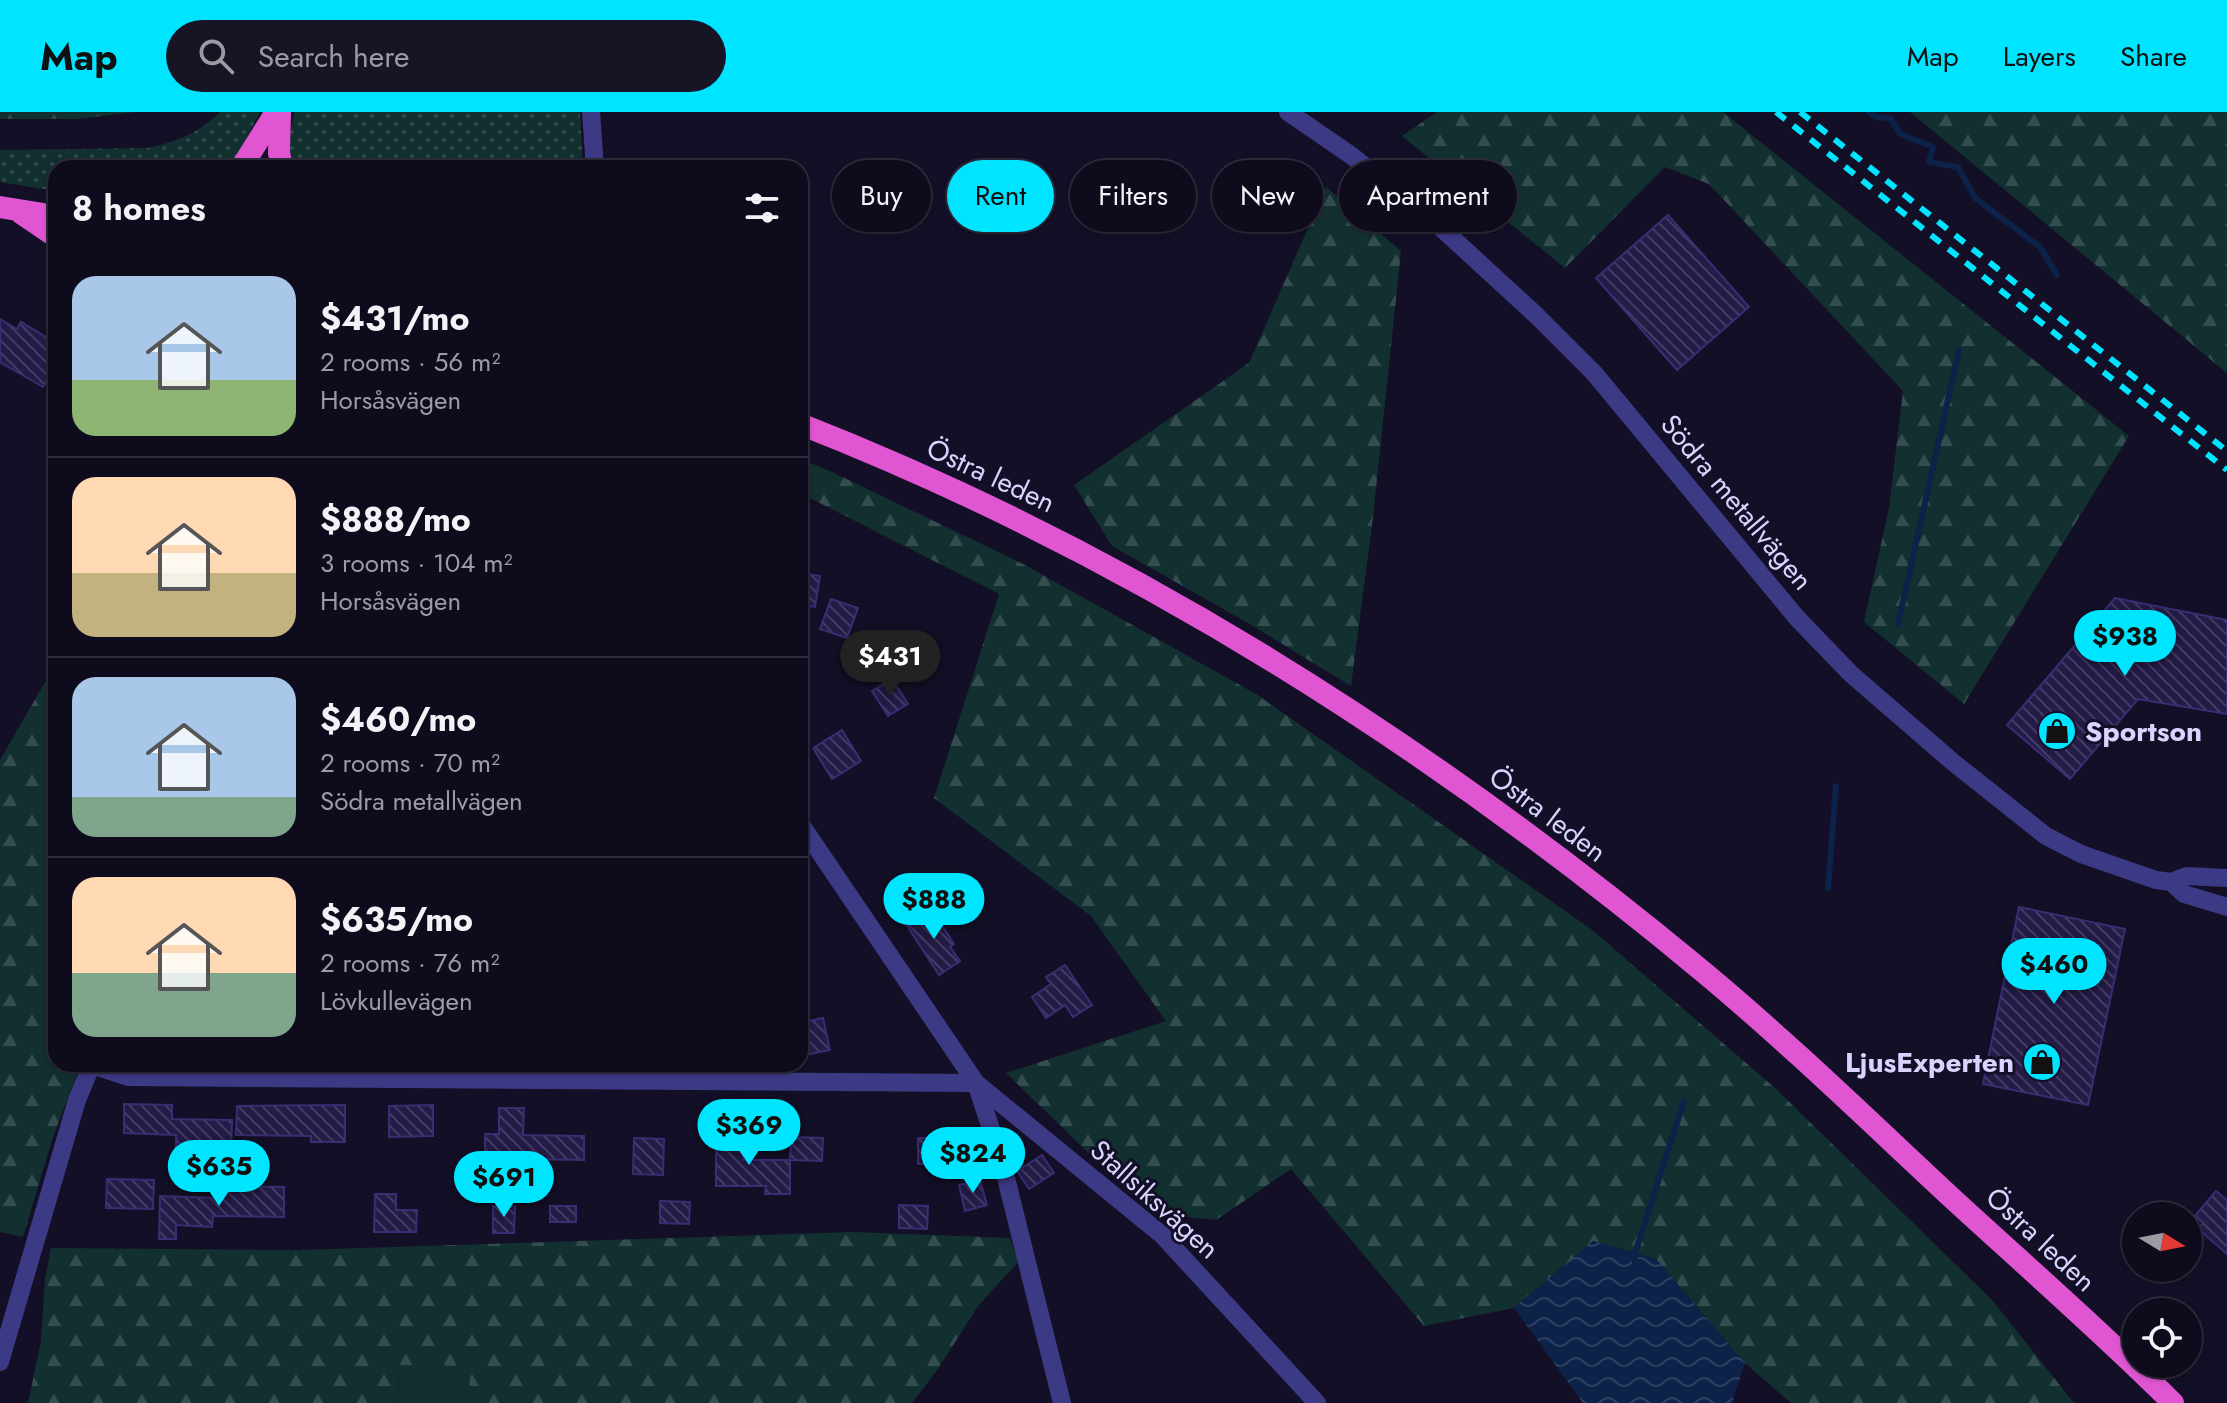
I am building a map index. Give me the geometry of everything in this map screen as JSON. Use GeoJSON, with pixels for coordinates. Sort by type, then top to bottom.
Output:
{"type":"FeatureCollection","features":[{"type":"Feature","properties":{"kind":"highway"},"geometry":{"type":"LineString","coordinates":[[246,160],[278,112]]}},
{"type":"Feature","properties":{"kind":"highway"},"geometry":{"type":"LineString","coordinates":[[278,112],[280,160]]}},
{"type":"Feature","properties":{"kind":"highway"},"geometry":{"type":"LineString","coordinates":[[7,208],[48,215]]}},
{"type":"Feature","properties":{"kind":"highway"},"geometry":{"type":"LineString","coordinates":[[7,208],[48,232]]}},
{"type":"Feature","properties":{"kind":"highway","name":"Östra leden"},"geometry":{"type":"LineString","coordinates":[[808,427],[875,453],[1072,546],[1238,639],[1398,742],[1552,853],[1702,971],[2171,1400]]}},
{"type":"Feature","properties":{"kind":"street"},"geometry":{"type":"LineString","coordinates":[[591,112],[594,160]]}},
{"type":"Feature","properties":{"kind":"street","name":"Södra metallvägen"},"geometry":{"type":"LineString","coordinates":[[1288,112],[1352,156],[1438,225],[1547,326],[1594,373],[1797,618],[1851,674],[1920,736],[2046,836],[2081,854],[2171,882],[2184,894],[2227,907]]}},
{"type":"Feature","properties":{"kind":"street"},"geometry":{"type":"LineString","coordinates":[[808,835],[976,1083],[1003,1166],[1062,1403]]}},
{"type":"Feature","properties":{"kind":"street","name":"Södra metallvägen"},"geometry":{"type":"LineString","coordinates":[[2171,882],[2187,876],[2227,878]]}},
{"type":"Feature","properties":{"kind":"street"},"geometry":{"type":"LineString","coordinates":[[0,1362],[69,1127],[89,1072]]}},
{"type":"Feature","properties":{"kind":"street"},"geometry":{"type":"LineString","coordinates":[[114,1072],[128,1077],[976,1083]]}},
{"type":"Feature","properties":{"kind":"street","name":"Stallsiksvägen"},"geometry":{"type":"LineString","coordinates":[[976,1083],[1162,1235],[1317,1403]]}},
{"type":"Feature","properties":{"kind":"green space"},"geometry":{"type":"Polygon","coordinates":[[[0,112],[135,112],[78,119],[0,119],[0,112]]]}},
{"type":"Feature","properties":{"kind":"green space"},"geometry":{"type":"Polygon","coordinates":[[[220,112],[260,112],[234,160],[48,160],[48,190],[0,182],[0,150],[148,148],[187,136],[220,112]]]}},
{"type":"Feature","properties":{"kind":"green space"},"geometry":{"type":"Polygon","coordinates":[[[295,112],[580,112],[583,160],[289,160],[295,112]]]}},
{"type":"Feature","properties":{"kind":"green space"},"geometry":{"type":"Polygon","coordinates":[[[1437,112],[1723,112],[2129,436],[1964,704],[1864,622],[1889,508],[1903,391],[1709,184],[1665,167],[1565,268],[1517,229],[1517,160],[1432,160],[1402,136],[1437,112]]]}},
{"type":"Feature","properties":{"kind":"green space"},"geometry":{"type":"Polygon","coordinates":[[[1910,112],[2227,112],[2227,373],[1910,112]]]}},
{"type":"Feature","properties":{"kind":"green space"},"geometry":{"type":"Polygon","coordinates":[[[1326,187],[1339,198],[1339,232],[1379,232],[1401,251],[1373,517],[1351,686],[1112,546],[1074,485],[1249,363],[1306,232],[1323,232],[1323,194],[1326,187]]]}},
{"type":"Feature","properties":{"kind":"green space"},"geometry":{"type":"Polygon","coordinates":[[[808,462],[1023,564],[1256,694],[1591,929],[1775,1088],[1992,1300],[2074,1403],[1791,1403],[1745,1363],[1656,1259],[1593,1241],[1514,1308],[1424,1326],[1291,1169],[1216,1220],[1151,1213],[1006,1073],[1166,1021],[1091,916],[934,798],[999,594],[808,497],[808,462]]]}},
{"type":"Feature","properties":{"kind":"green space"},"geometry":{"type":"Polygon","coordinates":[[[48,677],[48,1072],[78,1072],[53,1137],[23,1237],[0,1232],[0,760],[48,677]]]}},
{"type":"Feature","properties":{"kind":"green space"},"geometry":{"type":"Polygon","coordinates":[[[854,1232],[1010,1238],[1018,1262],[978,1306],[912,1403],[469,1403],[469,1366],[399,1366],[398,1403],[28,1403],[41,1341],[45,1279],[51,1248],[300,1250],[854,1232]]]}},
{"type":"Feature","properties":{"kind":"green space"},"geometry":{"type":"Polygon","coordinates":[[[399,1365],[470,1366],[469,1403],[398,1403],[399,1365]]]}},
{"type":"Feature","properties":{"kind":"water"},"geometry":{"type":"Polygon","coordinates":[[[1593,1241],[1656,1259],[1745,1363],[1732,1403],[1583,1403],[1514,1308],[1593,1241]]]}},
{"type":"Feature","properties":{"kind":"building"},"geometry":{"type":"Polygon","coordinates":[[[1668,215],[1749,307],[1677,370],[1596,278],[1668,215]]]}},
{"type":"Feature","properties":{"kind":"building"},"geometry":{"type":"Polygon","coordinates":[[[0,319],[17,329],[21,322],[48,338],[48,379],[43,387],[0,362],[0,319]]]}},
{"type":"Feature","properties":{"kind":"building"},"geometry":{"type":"Polygon","coordinates":[[[808,574],[820,576],[815,607],[808,606],[808,574]]]}},
{"type":"Feature","properties":{"kind":"building"},"geometry":{"type":"Polygon","coordinates":[[[2115,598],[2227,620],[2227,714],[2138,699],[2070,779],[2007,725],[2115,598]]]}},
{"type":"Feature","properties":{"kind":"building"},"geometry":{"type":"Polygon","coordinates":[[[831,599],[858,608],[847,638],[820,629],[831,599]]]}},
{"type":"Feature","properties":{"kind":"building"},"geometry":{"type":"Polygon","coordinates":[[[892,679],[908,704],[888,716],[872,691],[892,679]]]}},
{"type":"Feature","properties":{"kind":"building"},"geometry":{"type":"Polygon","coordinates":[[[842,730],[861,761],[832,779],[813,748],[842,730]]]}},
{"type":"Feature","properties":{"kind":"building"},"geometry":{"type":"Polygon","coordinates":[[[2019,907],[2125,929],[2088,1105],[1983,1084],[2019,907]]]}},
{"type":"Feature","properties":{"kind":"building"},"geometry":{"type":"Polygon","coordinates":[[[931,908],[954,944],[950,947],[960,961],[939,975],[906,924],[931,908]]]}},
{"type":"Feature","properties":{"kind":"building"},"geometry":{"type":"Polygon","coordinates":[[[1065,965],[1092,1005],[1073,1017],[1065,1005],[1046,1018],[1032,997],[1051,984],[1046,977],[1065,965]]]}},
{"type":"Feature","properties":{"kind":"building"},"geometry":{"type":"Polygon","coordinates":[[[823,1018],[830,1050],[808,1054],[808,1021],[823,1018]]]}},
{"type":"Feature","properties":{"kind":"building"},"geometry":{"type":"Polygon","coordinates":[[[124,1104],[172,1105],[172,1119],[232,1120],[231,1151],[176,1149],[176,1135],[124,1133],[124,1104]]]}},
{"type":"Feature","properties":{"kind":"building"},"geometry":{"type":"Polygon","coordinates":[[[345,1105],[345,1142],[311,1142],[311,1136],[236,1135],[237,1106],[345,1105]]]}},
{"type":"Feature","properties":{"kind":"building"},"geometry":{"type":"Polygon","coordinates":[[[433,1105],[433,1136],[389,1137],[389,1106],[433,1105]]]}},
{"type":"Feature","properties":{"kind":"building"},"geometry":{"type":"Polygon","coordinates":[[[499,1108],[524,1108],[523,1135],[584,1136],[584,1160],[521,1159],[521,1176],[494,1175],[494,1161],[485,1161],[485,1134],[499,1134],[499,1108]]]}},
{"type":"Feature","properties":{"kind":"building"},"geometry":{"type":"Polygon","coordinates":[[[716,1133],[744,1133],[743,1160],[790,1160],[790,1194],[765,1194],[766,1186],[716,1186],[716,1133]]]}},
{"type":"Feature","properties":{"kind":"building"},"geometry":{"type":"Polygon","coordinates":[[[791,1137],[823,1138],[822,1161],[790,1160],[791,1137]]]}},
{"type":"Feature","properties":{"kind":"building"},"geometry":{"type":"Polygon","coordinates":[[[634,1138],[664,1139],[663,1175],[633,1174],[634,1138]]]}},
{"type":"Feature","properties":{"kind":"building"},"geometry":{"type":"Polygon","coordinates":[[[918,1138],[948,1138],[948,1164],[918,1164],[918,1138]]]}},
{"type":"Feature","properties":{"kind":"building"},"geometry":{"type":"Polygon","coordinates":[[[1042,1155],[1054,1173],[1029,1189],[1017,1171],[1042,1155]]]}},
{"type":"Feature","properties":{"kind":"building"},"geometry":{"type":"Polygon","coordinates":[[[107,1179],[154,1180],[153,1209],[106,1208],[107,1179]]]}},
{"type":"Feature","properties":{"kind":"building"},"geometry":{"type":"Polygon","coordinates":[[[980,1180],[987,1205],[965,1211],[959,1185],[980,1180]]]}},
{"type":"Feature","properties":{"kind":"building"},"geometry":{"type":"Polygon","coordinates":[[[221,1186],[284,1187],[284,1217],[213,1216],[212,1227],[176,1225],[176,1239],[159,1239],[160,1196],[221,1198],[221,1186]]]}},
{"type":"Feature","properties":{"kind":"building"},"geometry":{"type":"Polygon","coordinates":[[[2216,1191],[2227,1200],[2227,1254],[2202,1232],[2202,1208],[2216,1191]]]}},
{"type":"Feature","properties":{"kind":"building"},"geometry":{"type":"Polygon","coordinates":[[[375,1194],[396,1194],[396,1210],[417,1210],[416,1232],[374,1232],[375,1194]]]}},
{"type":"Feature","properties":{"kind":"building"},"geometry":{"type":"Polygon","coordinates":[[[660,1201],[690,1202],[689,1224],[660,1223],[660,1201]]]}},
{"type":"Feature","properties":{"kind":"building"},"geometry":{"type":"Polygon","coordinates":[[[899,1205],[928,1206],[927,1229],[899,1228],[899,1205]]]}},
{"type":"Feature","properties":{"kind":"building"},"geometry":{"type":"Polygon","coordinates":[[[493,1206],[515,1206],[514,1233],[493,1233],[493,1206]]]}},
{"type":"Feature","properties":{"kind":"building"},"geometry":{"type":"Polygon","coordinates":[[[550,1206],[576,1206],[576,1222],[550,1222],[550,1206]]]}},
{"type":"Feature","properties":{"kind":"waterway"},"geometry":{"type":"LineString","coordinates":[[1869,112],[1876,117],[1891,119],[1900,134],[1933,147],[1929,162],[1958,167],[1975,198],[2040,247],[2057,275]]}},
{"type":"Feature","properties":{"kind":"waterway"},"geometry":{"type":"LineString","coordinates":[[1898,624],[1959,350]]}},
{"type":"Feature","properties":{"kind":"waterway"},"geometry":{"type":"LineString","coordinates":[[1828,888],[1836,786]]}},
{"type":"Feature","properties":{"kind":"waterway"},"geometry":{"type":"LineString","coordinates":[[1635,1261],[1684,1101]]}},
{"type":"Feature","properties":{"kind":"railway"},"geometry":{"type":"LineString","coordinates":[[1776,112],[2227,470]]}},
{"type":"Feature","properties":{"kind":"railway"},"geometry":{"type":"LineString","coordinates":[[1800,112],[2227,451]]}},
{"type":"Feature","properties":{"kind":"place","name":"Sportson"},"geometry":{"type":"Point","coordinates":[2057,731]}},
{"type":"Feature","properties":{"kind":"place","name":"LjusExperten"},"geometry":{"type":"Point","coordinates":[2042,1062]}}]}
